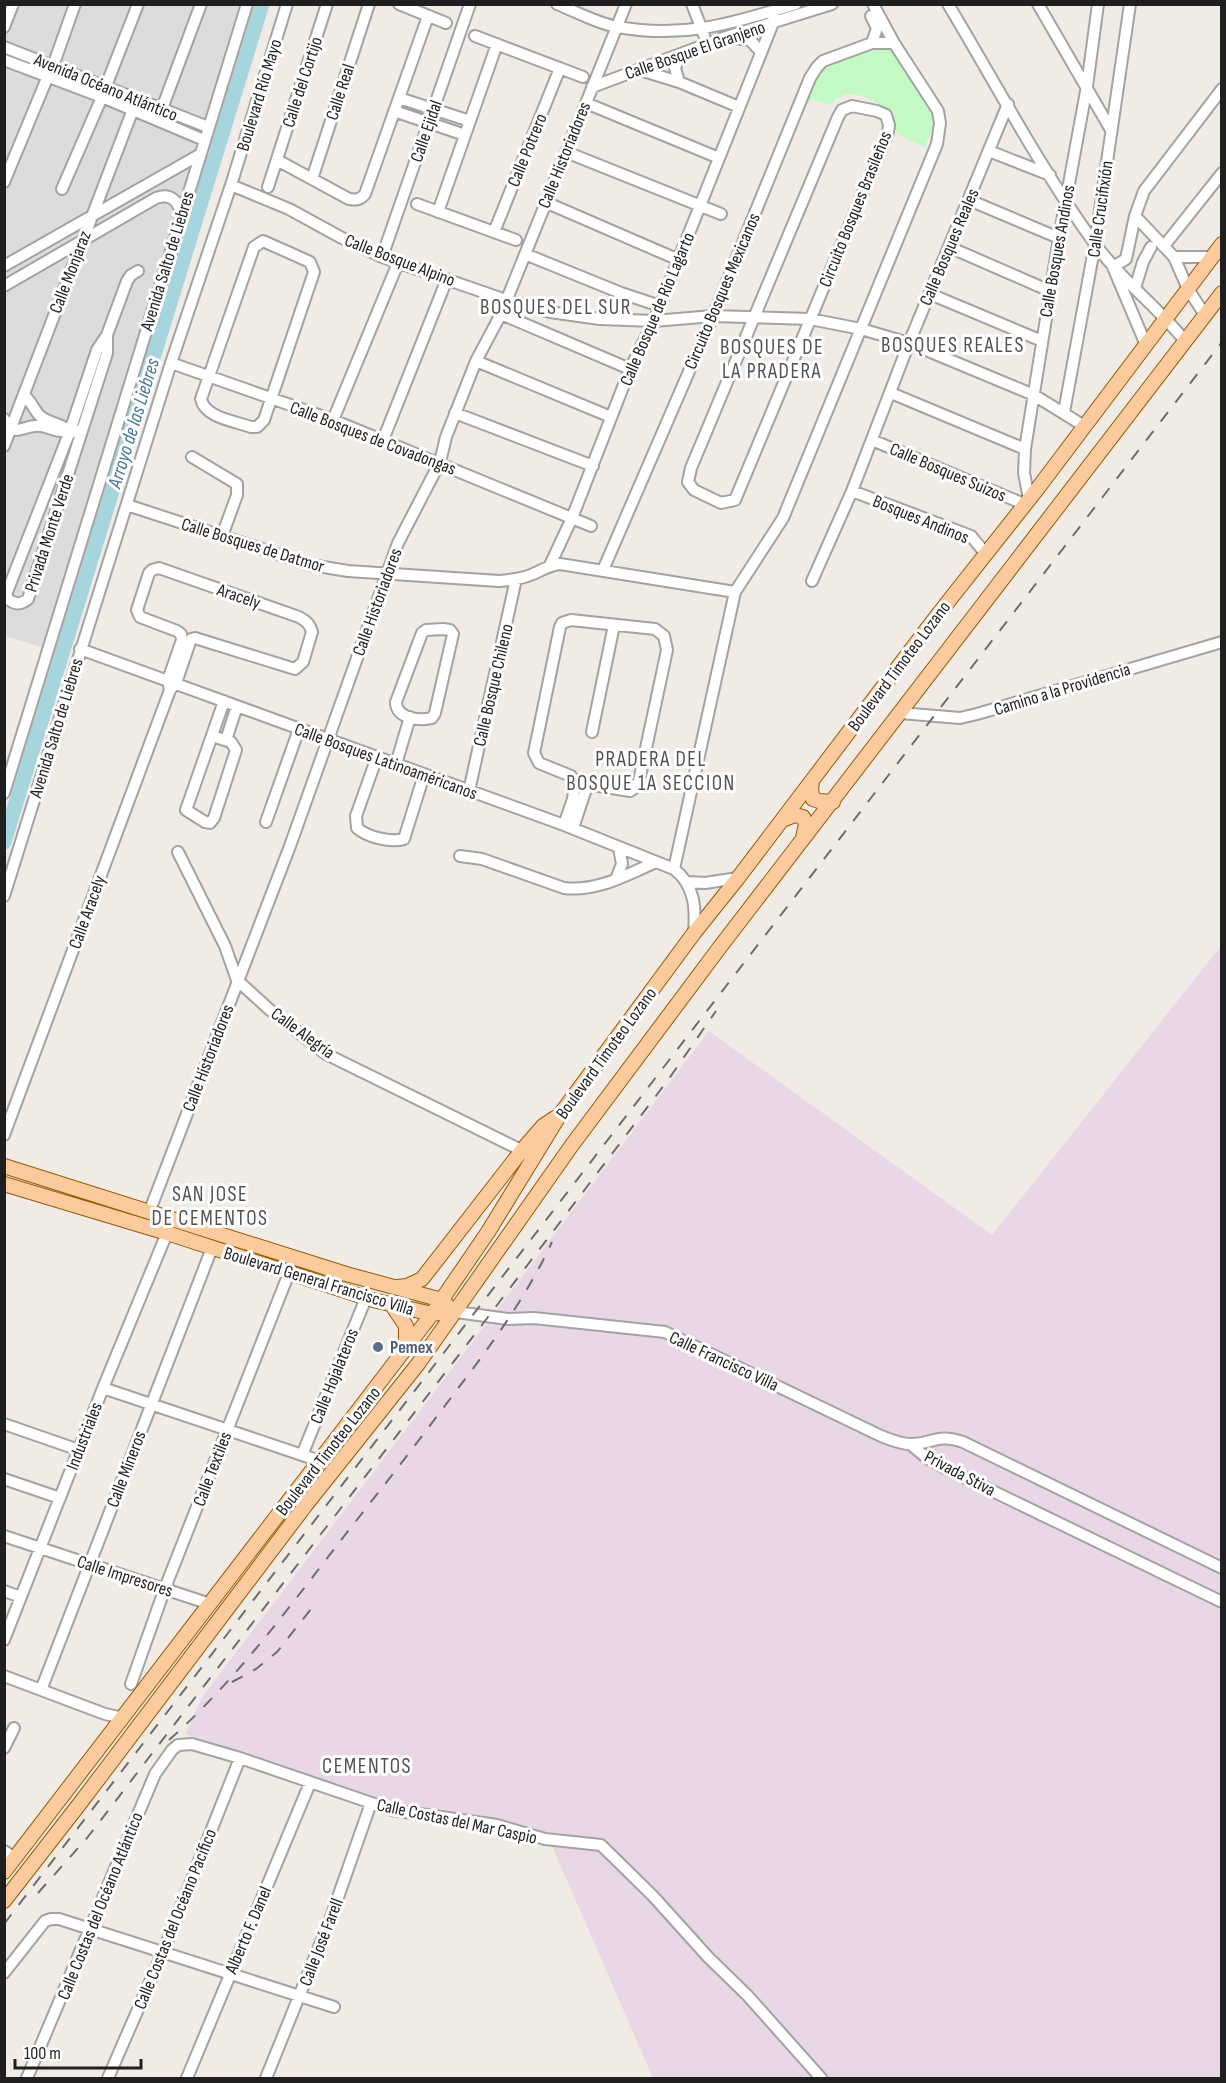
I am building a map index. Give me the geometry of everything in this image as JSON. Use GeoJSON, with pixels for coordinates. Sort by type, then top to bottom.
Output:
{"type":"FeatureCollection","features":[{"type":"Feature","properties":{"kind":"main road","name":"Boulevard Timoteo Lozano"},"geometry":{"type":"LineString","coordinates":[[4,1872],[10,1855],[159,1672],[432,1314],[488,1232],[528,1153],[559,1116],[694,933],[1167,318],[1221,244]]}},
{"type":"Feature","properties":{"kind":"main road","name":"Boulevard Timoteo Lozano"},"geometry":{"type":"LineString","coordinates":[[4,1901],[305,1506],[418,1364],[578,1137],[720,947],[1221,294]]}},
{"type":"Feature","properties":{"kind":"main road"},"geometry":{"type":"LineString","coordinates":[[812,781],[813,799],[833,802]]}},
{"type":"Feature","properties":{"kind":"main road"},"geometry":{"type":"LineString","coordinates":[[782,820],[795,815],[803,817],[806,824],[803,840]]}},
{"type":"Feature","properties":{"kind":"main road"},"geometry":{"type":"LineString","coordinates":[[393,1287],[407,1286],[422,1279],[528,1153]]}},
{"type":"Feature","properties":{"kind":"main road","name":"Boulevard General Francisco Villa"},"geometry":{"type":"LineString","coordinates":[[4,1166],[393,1287],[442,1300],[456,1311]]}},
{"type":"Feature","properties":{"kind":"main road","name":"Boulevard General Francisco Villa"},"geometry":{"type":"LineString","coordinates":[[4,1184],[167,1233],[366,1298],[432,1314],[456,1311]]}},
{"type":"Feature","properties":{"kind":"main road"},"geometry":{"type":"LineString","coordinates":[[392,1305],[406,1326],[405,1350]]}},
{"type":"Feature","properties":{"kind":"street"},"geometry":{"type":"LineString","coordinates":[[4,27],[13,4]]}},
{"type":"Feature","properties":{"kind":"street"},"geometry":{"type":"LineString","coordinates":[[53,66],[75,4]]}},
{"type":"Feature","properties":{"kind":"street"},"geometry":{"type":"LineString","coordinates":[[106,86],[138,4]]}},
{"type":"Feature","properties":{"kind":"street"},"geometry":{"type":"LineString","coordinates":[[160,115],[201,4]]}},
{"type":"Feature","properties":{"kind":"street","name":"Avenida Salto de Liebres"},"geometry":{"type":"LineString","coordinates":[[4,793],[247,4]]}},
{"type":"Feature","properties":{"kind":"street","name":"Boulevard Río Mayo"},"geometry":{"type":"LineString","coordinates":[[231,185],[287,4]]}},
{"type":"Feature","properties":{"kind":"street","name":"Calle del Cortijo"},"geometry":{"type":"LineString","coordinates":[[268,187],[327,4]]}},
{"type":"Feature","properties":{"kind":"street","name":"Calle Real"},"geometry":{"type":"LineString","coordinates":[[312,179],[369,4]]}},
{"type":"Feature","properties":{"kind":"street"},"geometry":{"type":"LineString","coordinates":[[399,4],[446,23]]}},
{"type":"Feature","properties":{"kind":"street","name":"Calle Ejidal"},"geometry":{"type":"LineString","coordinates":[[382,257],[470,4]]}},
{"type":"Feature","properties":{"kind":"street","name":"Calle Bosque El Granjeno"},"geometry":{"type":"LineString","coordinates":[[557,4],[617,27],[666,31],[702,30],[832,4]]}},
{"type":"Feature","properties":{"kind":"street","name":"Calle Historiadores"},"geometry":{"type":"LineString","coordinates":[[150,1210],[290,846],[398,543],[440,462],[455,413],[476,361],[501,314],[626,4]]}},
{"type":"Feature","properties":{"kind":"street"},"geometry":{"type":"LineString","coordinates":[[692,4],[707,44]]}},
{"type":"Feature","properties":{"kind":"street","name":"Calle Bosque El Granjeno"},"geometry":{"type":"LineString","coordinates":[[592,87],[726,38],[774,17],[796,4]]}},
{"type":"Feature","properties":{"kind":"street"},"geometry":{"type":"LineString","coordinates":[[866,4],[877,28],[872,43]]}},
{"type":"Feature","properties":{"kind":"street"},"geometry":{"type":"LineString","coordinates":[[674,869],[735,592],[783,518],[940,132],[938,111],[894,43],[873,4]]}},
{"type":"Feature","properties":{"kind":"street"},"geometry":{"type":"LineString","coordinates":[[948,4],[1065,201],[1095,244],[1113,267],[1167,318],[1185,341]]}},
{"type":"Feature","properties":{"kind":"street"},"geometry":{"type":"LineString","coordinates":[[1038,4],[1111,131]]}},
{"type":"Feature","properties":{"kind":"street","name":"Calle Bosques Andinos"},"geometry":{"type":"LineString","coordinates":[[1026,501],[1025,449],[1065,201],[1087,86],[1098,4]]}},
{"type":"Feature","properties":{"kind":"street","name":"Calle Crucifixión"},"geometry":{"type":"LineString","coordinates":[[1064,412],[1095,244],[1130,4]]}},
{"type":"Feature","properties":{"kind":"street"},"geometry":{"type":"LineString","coordinates":[[276,160],[349,200],[362,198],[428,16]]}},
{"type":"Feature","properties":{"kind":"street","name":"Calle Bosque de Río Lagarto"},"geometry":{"type":"LineString","coordinates":[[550,565],[572,518],[630,369],[654,321],[679,260],[774,17]]}},
{"type":"Feature","properties":{"kind":"street"},"geometry":{"type":"LineString","coordinates":[[475,36],[583,77]]}},
{"type":"Feature","properties":{"kind":"street"},"geometry":{"type":"LineString","coordinates":[[726,38],[750,40],[761,52]]}},
{"type":"Feature","properties":{"kind":"street","name":"Circuito Bosques Mexicanos"},"geometry":{"type":"LineString","coordinates":[[603,570],[713,316],[804,91],[817,67],[823,61],[872,43],[894,43]]}},
{"type":"Feature","properties":{"kind":"street"},"geometry":{"type":"LineString","coordinates":[[438,212],[497,44]]}},
{"type":"Feature","properties":{"kind":"street","name":"Avenida Océano Atlántico"},"geometry":{"type":"LineString","coordinates":[[4,47],[106,86],[134,104],[160,115],[204,140]]}},
{"type":"Feature","properties":{"kind":"street"},"geometry":{"type":"LineString","coordinates":[[679,82],[675,68],[680,54]]}},
{"type":"Feature","properties":{"kind":"street","name":"Avenida Océano Atlántico"},"geometry":{"type":"LineString","coordinates":[[4,60],[102,97],[134,104]]}},
{"type":"Feature","properties":{"kind":"street","name":"Calle Potrero"},"geometry":{"type":"LineString","coordinates":[[494,232],[560,69]]}},
{"type":"Feature","properties":{"kind":"street"},"geometry":{"type":"LineString","coordinates":[[640,70],[679,82],[739,107]]}},
{"type":"Feature","properties":{"kind":"street"},"geometry":{"type":"LineString","coordinates":[[4,182],[48,76]]}},
{"type":"Feature","properties":{"kind":"street"},"geometry":{"type":"LineString","coordinates":[[1126,259],[1138,204],[1149,183],[1221,89]]}},
{"type":"Feature","properties":{"kind":"street"},"geometry":{"type":"LineString","coordinates":[[62,189],[102,97]]}},
{"type":"Feature","properties":{"kind":"street"},"geometry":{"type":"LineString","coordinates":[[399,98],[470,121]]}},
{"type":"Feature","properties":{"kind":"street"},"geometry":{"type":"LineString","coordinates":[[586,103],[719,158]]}},
{"type":"Feature","properties":{"kind":"street","name":"Calle Monjaraz"},"geometry":{"type":"LineString","coordinates":[[4,446],[134,104]]}},
{"type":"Feature","properties":{"kind":"street","name":"Calle Bosques Reales"},"geometry":{"type":"LineString","coordinates":[[812,581],[852,491],[909,343],[1008,104]]}},
{"type":"Feature","properties":{"kind":"street","name":"Circuito Bosques Brasileños"},"geometry":{"type":"LineString","coordinates":[[860,106],[886,115],[889,125],[888,133],[735,500],[721,503],[694,490],[688,482],[689,476],[754,317],[838,117],[847,107],[860,106]]}},
{"type":"Feature","properties":{"kind":"street"},"geometry":{"type":"LineString","coordinates":[[394,111],[465,135]]}},
{"type":"Feature","properties":{"kind":"street","name":"Avenida Océano Atlántico"},"geometry":{"type":"LineString","coordinates":[[160,115],[208,127]]}},
{"type":"Feature","properties":{"kind":"street"},"geometry":{"type":"LineString","coordinates":[[989,151],[1050,176]]}},
{"type":"Feature","properties":{"kind":"street"},"geometry":{"type":"LineString","coordinates":[[566,152],[721,214]]}},
{"type":"Feature","properties":{"kind":"street"},"geometry":{"type":"LineString","coordinates":[[4,266],[199,155]]}},
{"type":"Feature","properties":{"kind":"street"},"geometry":{"type":"LineString","coordinates":[[1113,267],[1136,253],[1151,247],[1164,246],[1221,173]]}},
{"type":"Feature","properties":{"kind":"street","name":"Avenida Salto de Liebres"},"geometry":{"type":"LineString","coordinates":[[4,896],[171,363],[231,185]]}},
{"type":"Feature","properties":{"kind":"street","name":"Calle Bosque Alpino"},"geometry":{"type":"LineString","coordinates":[[231,185],[289,209],[382,257],[506,300],[550,312],[577,316],[654,321],[713,316],[810,319],[861,329],[909,343],[1034,395],[1084,426]]}},
{"type":"Feature","properties":{"kind":"street"},"geometry":{"type":"LineString","coordinates":[[4,286],[141,205],[160,197],[172,198],[176,201],[181,214]]}},
{"type":"Feature","properties":{"kind":"street"},"geometry":{"type":"LineString","coordinates":[[969,200],[1059,238]]}},
{"type":"Feature","properties":{"kind":"street"},"geometry":{"type":"LineString","coordinates":[[545,202],[679,260]]}},
{"type":"Feature","properties":{"kind":"street"},"geometry":{"type":"LineString","coordinates":[[417,204],[516,240]]}},
{"type":"Feature","properties":{"kind":"street"},"geometry":{"type":"LineString","coordinates":[[1135,216],[1174,257],[1188,289],[1205,315]]}},
{"type":"Feature","properties":{"kind":"street"},"geometry":{"type":"LineString","coordinates":[[262,241],[268,242],[310,262],[314,272],[264,420],[258,427],[251,427],[210,413],[203,406],[201,399],[208,376],[254,247],[262,241]]}},
{"type":"Feature","properties":{"kind":"street"},"geometry":{"type":"LineString","coordinates":[[949,247],[1050,291]]}},
{"type":"Feature","properties":{"kind":"street"},"geometry":{"type":"LineString","coordinates":[[1136,288],[1143,262],[1151,247]]}},
{"type":"Feature","properties":{"kind":"street"},"geometry":{"type":"LineString","coordinates":[[525,254],[621,293],[660,306]]}},
{"type":"Feature","properties":{"kind":"street"},"geometry":{"type":"LineString","coordinates":[[1174,257],[1212,257]]}},
{"type":"Feature","properties":{"kind":"street"},"geometry":{"type":"LineString","coordinates":[[333,420],[398,263]]}},
{"type":"Feature","properties":{"kind":"street"},"geometry":{"type":"LineString","coordinates":[[1113,267],[1146,345]]}},
{"type":"Feature","properties":{"kind":"street","name":"Privada Monte Verde"},"geometry":{"type":"LineString","coordinates":[[107,335],[107,353],[28,599],[21,604],[14,603],[8,598],[7,592],[70,431],[97,350],[107,335],[127,281],[138,271]]}},
{"type":"Feature","properties":{"kind":"street"},"geometry":{"type":"LineString","coordinates":[[382,440],[447,279]]}},
{"type":"Feature","properties":{"kind":"street"},"geometry":{"type":"LineString","coordinates":[[930,294],[1042,341]]}},
{"type":"Feature","properties":{"kind":"street"},"geometry":{"type":"LineString","coordinates":[[501,314],[630,369]]}},
{"type":"Feature","properties":{"kind":"street"},"geometry":{"type":"LineString","coordinates":[[476,361],[611,417]]}},
{"type":"Feature","properties":{"kind":"street","name":"Calle Bosques de Covadongas"},"geometry":{"type":"LineString","coordinates":[[171,363],[333,420],[440,462],[591,526]]}},
{"type":"Feature","properties":{"kind":"street"},"geometry":{"type":"LineString","coordinates":[[891,393],[1025,449]]}},
{"type":"Feature","properties":{"kind":"street"},"geometry":{"type":"LineString","coordinates":[[24,395],[32,404],[37,420],[58,432],[70,431],[83,425]]}},
{"type":"Feature","properties":{"kind":"street"},"geometry":{"type":"LineString","coordinates":[[455,413],[593,465]]}},
{"type":"Feature","properties":{"kind":"street"},"geometry":{"type":"LineString","coordinates":[[4,419],[11,430],[26,429],[37,420]]}},
{"type":"Feature","properties":{"kind":"street"},"geometry":{"type":"LineString","coordinates":[[70,431],[76,444]]}},
{"type":"Feature","properties":{"kind":"street","name":"Calle Bosques Suizos"},"geometry":{"type":"LineString","coordinates":[[872,440],[1026,501]]}},
{"type":"Feature","properties":{"kind":"street"},"geometry":{"type":"LineString","coordinates":[[192,458],[237,484],[237,495],[222,536]]}},
{"type":"Feature","properties":{"kind":"street","name":"Bosques Andinos"},"geometry":{"type":"LineString","coordinates":[[852,491],[971,536],[986,554]]}},
{"type":"Feature","properties":{"kind":"street","name":"Calle Bosques de Datmor"},"geometry":{"type":"LineString","coordinates":[[127,505],[299,563],[336,570],[492,580],[516,579],[550,565],[560,564],[735,592]]}},
{"type":"Feature","properties":{"kind":"street","name":"Aracely"},"geometry":{"type":"LineString","coordinates":[[159,568],[299,617],[310,624],[312,632],[303,662],[295,669],[195,638],[191,639],[171,684],[182,640],[181,634],[140,617],[137,610],[149,573],[154,569],[159,568]]}},
{"type":"Feature","properties":{"kind":"street","name":"Calle Bosque Chileno"},"geometry":{"type":"LineString","coordinates":[[469,791],[516,579]]}},
{"type":"Feature","properties":{"kind":"street"},"geometry":{"type":"LineString","coordinates":[[571,620],[654,629],[664,636],[666,641],[665,661],[636,787],[627,791],[587,786],[568,827],[576,782],[571,776],[539,763],[534,753],[560,627],[562,623],[571,620]]}},
{"type":"Feature","properties":{"kind":"street"},"geometry":{"type":"LineString","coordinates":[[592,732],[614,626]]}},
{"type":"Feature","properties":{"kind":"street"},"geometry":{"type":"LineString","coordinates":[[426,630],[450,630],[453,634],[438,707],[432,718],[419,720],[410,717],[399,713],[396,702],[422,633],[426,630]]}},
{"type":"Feature","properties":{"kind":"street","name":"Camino a la Providencia"},"geometry":{"type":"LineString","coordinates":[[900,713],[960,718],[1221,642]]}},
{"type":"Feature","properties":{"kind":"street","name":"Calle Bosques Latinoaméricanos"},"geometry":{"type":"LineString","coordinates":[[80,649],[568,827],[674,869],[688,882]]}},
{"type":"Feature","properties":{"kind":"street","name":"Calle Aracely"},"geometry":{"type":"LineString","coordinates":[[4,1135],[171,684]]}},
{"type":"Feature","properties":{"kind":"street"},"geometry":{"type":"LineString","coordinates":[[212,736],[231,742],[236,750],[214,818],[210,823],[186,810],[224,701]]}},
{"type":"Feature","properties":{"kind":"street"},"geometry":{"type":"LineString","coordinates":[[226,740],[237,706]]}},
{"type":"Feature","properties":{"kind":"street"},"geometry":{"type":"LineString","coordinates":[[396,764],[410,717]]}},
{"type":"Feature","properties":{"kind":"street"},"geometry":{"type":"LineString","coordinates":[[266,822],[299,729]]}},
{"type":"Feature","properties":{"kind":"street"},"geometry":{"type":"LineString","coordinates":[[377,757],[356,816],[356,823],[361,832],[392,840],[404,839],[424,775]]}},
{"type":"Feature","properties":{"kind":"street"},"geometry":{"type":"LineString","coordinates":[[616,879],[622,864],[619,848]]}},
{"type":"Feature","properties":{"kind":"street","name":"Calle Alegría"},"geometry":{"type":"LineString","coordinates":[[178,852],[225,946],[237,980],[326,1054],[528,1153]]}},
{"type":"Feature","properties":{"kind":"street"},"geometry":{"type":"LineString","coordinates":[[460,856],[482,859],[564,888],[577,890],[591,888],[656,862]]}},
{"type":"Feature","properties":{"kind":"street"},"geometry":{"type":"LineString","coordinates":[[694,933],[694,907],[688,882],[705,883],[738,878]]}},
{"type":"Feature","properties":{"kind":"street","name":"Industriales"},"geometry":{"type":"LineString","coordinates":[[4,1640],[167,1233]]}},
{"type":"Feature","properties":{"kind":"street","name":"Calle Mineros"},"geometry":{"type":"LineString","coordinates":[[41,1690],[212,1248]]}},
{"type":"Feature","properties":{"kind":"street","name":"Calle Textiles"},"geometry":{"type":"LineString","coordinates":[[131,1684],[165,1588],[289,1273]]}},
{"type":"Feature","properties":{"kind":"street","name":"Calle Hojalateros"},"geometry":{"type":"LineString","coordinates":[[302,1455],[366,1298]]}},
{"type":"Feature","properties":{"kind":"street","name":"Calle Francisco Villa"},"geometry":{"type":"LineString","coordinates":[[456,1311],[508,1319],[534,1318],[665,1332],[881,1436],[910,1444]]}},
{"type":"Feature","properties":{"kind":"street"},"geometry":{"type":"LineString","coordinates":[[103,1388],[320,1461]]}},
{"type":"Feature","properties":{"kind":"street"},"geometry":{"type":"LineString","coordinates":[[4,1424],[79,1449]]}},
{"type":"Feature","properties":{"kind":"street","name":"Privada Stiva"},"geometry":{"type":"LineString","coordinates":[[910,1444],[941,1437],[963,1442],[1221,1569]]}},
{"type":"Feature","properties":{"kind":"street","name":"Privada Stiva"},"geometry":{"type":"LineString","coordinates":[[910,1444],[927,1458],[947,1469],[1221,1602]]}},
{"type":"Feature","properties":{"kind":"street"},"geometry":{"type":"LineString","coordinates":[[4,1479],[60,1498]]}},
{"type":"Feature","properties":{"kind":"street","name":"Calle Impresores"},"geometry":{"type":"LineString","coordinates":[[4,1536],[210,1604]]}},
{"type":"Feature","properties":{"kind":"street"},"geometry":{"type":"LineString","coordinates":[[4,1591],[21,1596]]}},
{"type":"Feature","properties":{"kind":"street"},"geometry":{"type":"LineString","coordinates":[[137,1667],[159,1672]]}},
{"type":"Feature","properties":{"kind":"street"},"geometry":{"type":"LineString","coordinates":[[4,1676],[123,1718]]}},
{"type":"Feature","properties":{"kind":"street"},"geometry":{"type":"LineString","coordinates":[[4,1748],[14,1728]]}},
{"type":"Feature","properties":{"kind":"street","name":"Calle Costas del Mar Caspio"},"geometry":{"type":"LineString","coordinates":[[184,1744],[240,1758],[409,1814],[497,1825],[558,1841],[595,1843],[606,1849],[747,1995],[821,2079]]}},
{"type":"Feature","properties":{"kind":"street","name":"Calle Costas del Océano Atlántico"},"geometry":{"type":"LineString","coordinates":[[27,2079],[92,1929],[155,1774],[172,1750],[184,1744]]}},
{"type":"Feature","properties":{"kind":"street","name":"Calle Costas del Océano Pacífico"},"geometry":{"type":"LineString","coordinates":[[108,2079],[163,1952],[240,1758]]}},
{"type":"Feature","properties":{"kind":"street","name":"Alberto F. Danel"},"geometry":{"type":"LineString","coordinates":[[187,2079],[310,1783]]}},
{"type":"Feature","properties":{"kind":"street","name":"Calle José Farell"},"geometry":{"type":"LineString","coordinates":[[266,2079],[330,1920],[371,1803]]}},
{"type":"Feature","properties":{"kind":"street"},"geometry":{"type":"LineString","coordinates":[[4,1973],[45,1922],[59,1919],[334,2007]]}},
{"type":"Feature","properties":{"kind":"shaded area"},"geometry":{"type":"Polygon","coordinates":[[[4,5],[253,5],[54,651],[5,636],[4,5]]]}},
{"type":"Feature","properties":{"kind":"shaded area"},"geometry":{"type":"Polygon","coordinates":[[[1221,946],[1221,2078],[653,2078],[552,1846],[499,1819],[405,1808],[185,1734],[203,1696],[709,1031],[992,1235],[1221,946]]]}},
{"type":"Feature","properties":{"kind":"green space"},"geometry":{"type":"Polygon","coordinates":[[[885,45],[893,49],[935,121],[925,147],[899,134],[884,110],[865,97],[850,94],[836,99],[831,105],[811,99],[809,103],[803,104],[807,91],[826,63],[885,45]]]}},
{"type":"Feature","properties":{"kind":"waterway","name":"Arroyo de las Liebres"},"geometry":{"type":"LineString","coordinates":[[4,842],[262,4]]}},
{"type":"Feature","properties":{"kind":"railway"},"geometry":{"type":"LineString","coordinates":[[4,1924],[1222,342]]}},
{"type":"Feature","properties":{"kind":"railway"},"geometry":{"type":"LineString","coordinates":[[38,1893],[87,1838],[488,1317],[668,1080],[716,1011]]}},
{"type":"Feature","properties":{"kind":"railway"},"geometry":{"type":"LineString","coordinates":[[169,1740],[244,1662],[406,1456],[508,1319],[532,1281],[552,1242]]}},
{"type":"Feature","properties":{"kind":"railway"},"geometry":{"type":"LineString","coordinates":[[232,1682],[256,1669],[277,1652],[311,1609]]}},
{"type":"Feature","properties":{"kind":"place","name":"Pemex"},"geometry":{"type":"Point","coordinates":[378,1347]}},
{"type":"Feature","properties":{"kind":"district","name":"BOSQUES DEL SUR"},"geometry":{"type":"Point","coordinates":[556,307]}},
{"type":"Feature","properties":{"kind":"district","name":"BOSQUES REALES"},"geometry":{"type":"Point","coordinates":[953,345]}},
{"type":"Feature","properties":{"kind":"district","name":"BOSQUES DE LA PRADERA"},"geometry":{"type":"Point","coordinates":[772,359]}},
{"type":"Feature","properties":{"kind":"district","name":"PRADERA DEL BOSQUE 1A SECCION"},"geometry":{"type":"Point","coordinates":[651,771]}},
{"type":"Feature","properties":{"kind":"district","name":"SAN JOSE DE CEMENTOS"},"geometry":{"type":"Point","coordinates":[210,1206]}},
{"type":"Feature","properties":{"kind":"district","name":"CEMENTOS"},"geometry":{"type":"Point","coordinates":[367,1766]}}]}
